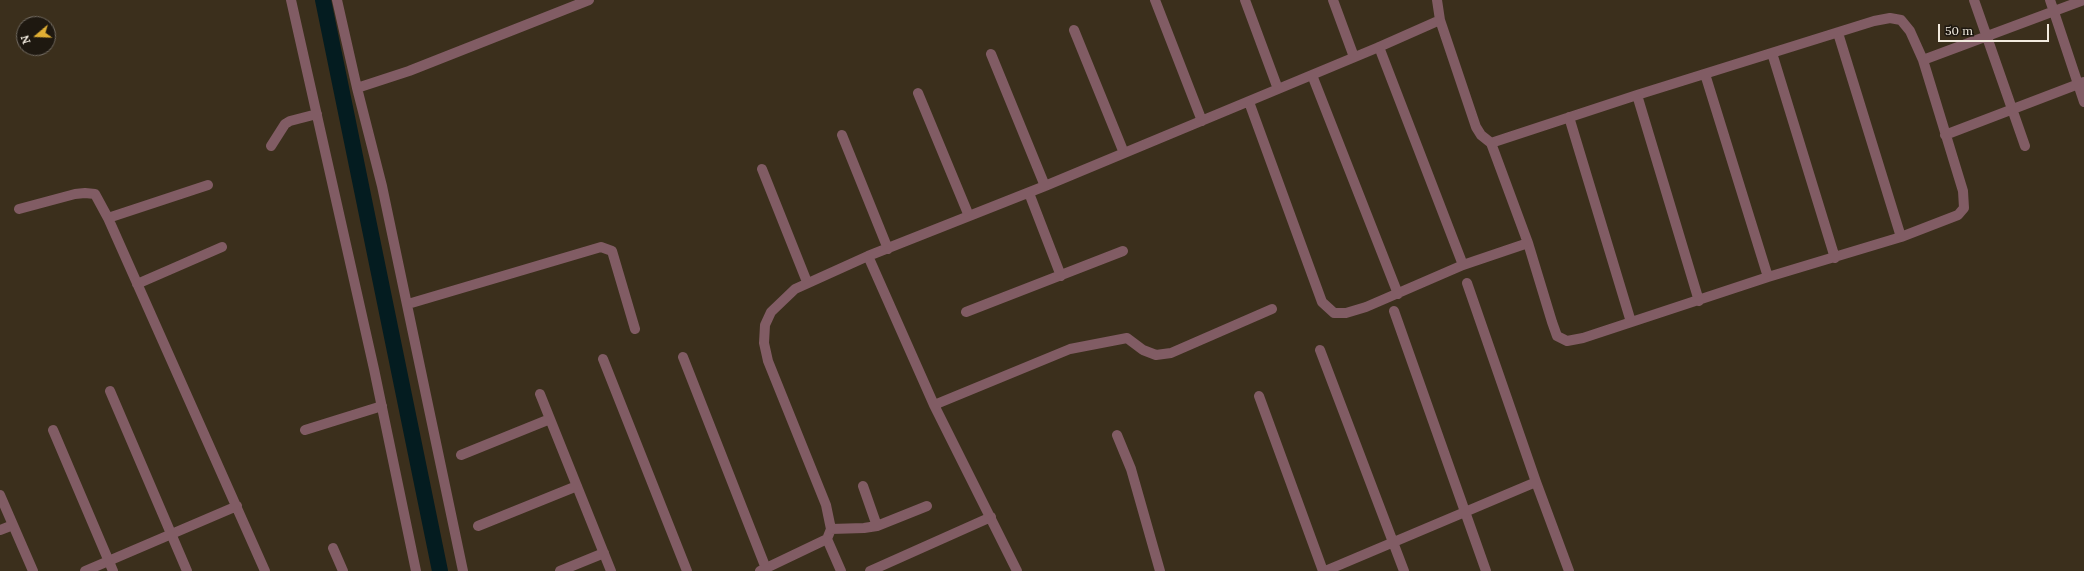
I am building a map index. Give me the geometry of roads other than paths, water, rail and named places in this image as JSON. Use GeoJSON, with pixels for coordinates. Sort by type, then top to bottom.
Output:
{"type":"FeatureCollection","features":[{"type":"Feature","properties":{"kind":"street"},"geometry":{"type":"LineString","coordinates":[[291,0],[382,406],[416,571]]}},
{"type":"Feature","properties":{"kind":"street"},"geometry":{"type":"LineString","coordinates":[[337,0],[357,88],[382,186],[408,304],[425,398],[462,571]]}},
{"type":"Feature","properties":{"kind":"street"},"geometry":{"type":"LineString","coordinates":[[357,88],[409,71],[589,0]]}},
{"type":"Feature","properties":{"kind":"street"},"geometry":{"type":"LineString","coordinates":[[1155,0],[1202,121]]}},
{"type":"Feature","properties":{"kind":"street"},"geometry":{"type":"LineString","coordinates":[[1245,0],[1278,89]]}},
{"type":"Feature","properties":{"kind":"street"},"geometry":{"type":"LineString","coordinates":[[1333,0],[1354,57]]}},
{"type":"Feature","properties":{"kind":"street"},"geometry":{"type":"LineString","coordinates":[[1437,0],[1440,20],[1476,127],[1481,135],[1491,143],[1528,243],[1557,336],[1567,341],[1583,338],[1768,277],[1901,237],[1958,215],[1964,208],[1963,191],[1923,60],[1910,31],[1901,20],[1890,18],[1874,21],[1637,95],[1491,143]]}},
{"type":"Feature","properties":{"kind":"street"},"geometry":{"type":"LineString","coordinates":[[1974,0],[2013,109],[2024,146]]}},
{"type":"Feature","properties":{"kind":"street"},"geometry":{"type":"LineString","coordinates":[[2050,0],[2081,83],[2084,102]]}},
{"type":"Feature","properties":{"kind":"street"},"geometry":{"type":"LineString","coordinates":[[1923,60],[2084,0]]}},
{"type":"Feature","properties":{"kind":"street"},"geometry":{"type":"LineString","coordinates":[[841,571],[827,539],[830,529],[826,505],[768,361],[764,343],[765,325],[771,312],[795,289],[807,282],[868,256],[1045,186],[1249,102],[1440,20]]}},
{"type":"Feature","properties":{"kind":"street"},"geometry":{"type":"LineString","coordinates":[[1074,30],[1124,153]]}},
{"type":"Feature","properties":{"kind":"street"},"geometry":{"type":"LineString","coordinates":[[1838,33],[1901,237]]}},
{"type":"Feature","properties":{"kind":"street"},"geometry":{"type":"LineString","coordinates":[[1380,47],[1463,265]]}},
{"type":"Feature","properties":{"kind":"street"},"geometry":{"type":"LineString","coordinates":[[1772,53],[1835,258]]}},
{"type":"Feature","properties":{"kind":"street"},"geometry":{"type":"LineString","coordinates":[[991,54],[1045,186]]}},
{"type":"Feature","properties":{"kind":"street"},"geometry":{"type":"LineString","coordinates":[[1705,74],[1768,277]]}},
{"type":"Feature","properties":{"kind":"street"},"geometry":{"type":"LineString","coordinates":[[1312,75],[1398,294]]}},
{"type":"Feature","properties":{"kind":"street"},"geometry":{"type":"LineString","coordinates":[[1946,134],[2081,83]]}},
{"type":"Feature","properties":{"kind":"street"},"geometry":{"type":"LineString","coordinates":[[918,93],[969,216]]}},
{"type":"Feature","properties":{"kind":"street"},"geometry":{"type":"LineString","coordinates":[[1637,95],[1699,301]]}},
{"type":"Feature","properties":{"kind":"street"},"geometry":{"type":"LineString","coordinates":[[1249,102],[1322,302],[1334,313],[1346,313],[1398,294],[1463,265],[1528,243]]}},
{"type":"Feature","properties":{"kind":"street"},"geometry":{"type":"LineString","coordinates":[[271,146],[285,124],[290,121],[317,114]]}},
{"type":"Feature","properties":{"kind":"street"},"geometry":{"type":"LineString","coordinates":[[1569,117],[1631,322]]}},
{"type":"Feature","properties":{"kind":"street"},"geometry":{"type":"LineString","coordinates":[[842,135],[888,249]]}},
{"type":"Feature","properties":{"kind":"street"},"geometry":{"type":"LineString","coordinates":[[762,169],[807,282]]}},
{"type":"Feature","properties":{"kind":"street"},"geometry":{"type":"LineString","coordinates":[[108,218],[208,185]]}},
{"type":"Feature","properties":{"kind":"street"},"geometry":{"type":"LineString","coordinates":[[1029,192],[1060,276]]}},
{"type":"Feature","properties":{"kind":"street"},"geometry":{"type":"LineString","coordinates":[[19,209],[85,193],[95,194],[108,218],[265,571]]}},
{"type":"Feature","properties":{"kind":"street"},"geometry":{"type":"LineString","coordinates":[[137,284],[222,247]]}},
{"type":"Feature","properties":{"kind":"street"},"geometry":{"type":"LineString","coordinates":[[408,304],[601,247],[612,251],[635,330]]}},
{"type":"Feature","properties":{"kind":"street"},"geometry":{"type":"LineString","coordinates":[[966,312],[1123,252]]}},
{"type":"Feature","properties":{"kind":"street"},"geometry":{"type":"LineString","coordinates":[[868,256],[934,405],[1017,571]]}},
{"type":"Feature","properties":{"kind":"street"},"geometry":{"type":"LineString","coordinates":[[1467,284],[1536,482],[1569,571]]}},
{"type":"Feature","properties":{"kind":"street"},"geometry":{"type":"LineString","coordinates":[[934,405],[1070,349],[1127,338],[1143,350],[1156,355],[1171,353],[1272,309]]}},
{"type":"Feature","properties":{"kind":"street"},"geometry":{"type":"LineString","coordinates":[[1394,311],[1486,571]]}},
{"type":"Feature","properties":{"kind":"street"},"geometry":{"type":"LineString","coordinates":[[1320,350],[1404,571]]}},
{"type":"Feature","properties":{"kind":"street"},"geometry":{"type":"LineString","coordinates":[[683,357],[764,570],[827,539]]}},
{"type":"Feature","properties":{"kind":"street"},"geometry":{"type":"LineString","coordinates":[[603,359],[687,571]]}},
{"type":"Feature","properties":{"kind":"street"},"geometry":{"type":"LineString","coordinates":[[110,390],[187,571]]}},
{"type":"Feature","properties":{"kind":"street"},"geometry":{"type":"LineString","coordinates":[[540,394],[611,571]]}},
{"type":"Feature","properties":{"kind":"street"},"geometry":{"type":"LineString","coordinates":[[1259,396],[1324,571],[1536,482]]}},
{"type":"Feature","properties":{"kind":"street"},"geometry":{"type":"LineString","coordinates":[[305,430],[382,406]]}},
{"type":"Feature","properties":{"kind":"street"},"geometry":{"type":"LineString","coordinates":[[461,455],[550,419]]}},
{"type":"Feature","properties":{"kind":"street"},"geometry":{"type":"LineString","coordinates":[[53,430],[113,571]]}},
{"type":"Feature","properties":{"kind":"street"},"geometry":{"type":"LineString","coordinates":[[1117,435],[1131,469],[1160,571]]}},
{"type":"Feature","properties":{"kind":"street"},"geometry":{"type":"LineString","coordinates":[[478,526],[577,486]]}},
{"type":"Feature","properties":{"kind":"street"},"geometry":{"type":"LineString","coordinates":[[863,486],[877,526]]}},
{"type":"Feature","properties":{"kind":"street"},"geometry":{"type":"LineString","coordinates":[[0,495],[33,571]]}},
{"type":"Feature","properties":{"kind":"street"},"geometry":{"type":"LineString","coordinates":[[86,571],[237,506]]}},
{"type":"Feature","properties":{"kind":"street"},"geometry":{"type":"LineString","coordinates":[[830,529],[877,526],[927,506]]}},
{"type":"Feature","properties":{"kind":"street"},"geometry":{"type":"LineString","coordinates":[[870,571],[991,517]]}},
{"type":"Feature","properties":{"kind":"street"},"geometry":{"type":"LineString","coordinates":[[0,530],[13,525]]}},
{"type":"Feature","properties":{"kind":"street"},"geometry":{"type":"LineString","coordinates":[[333,548],[343,571]]}},
{"type":"Feature","properties":{"kind":"street"},"geometry":{"type":"LineString","coordinates":[[560,571],[604,553]]}},
{"type":"Feature","properties":{"kind":"waterway"},"geometry":{"type":"LineString","coordinates":[[323,0],[440,571]]}}]}
